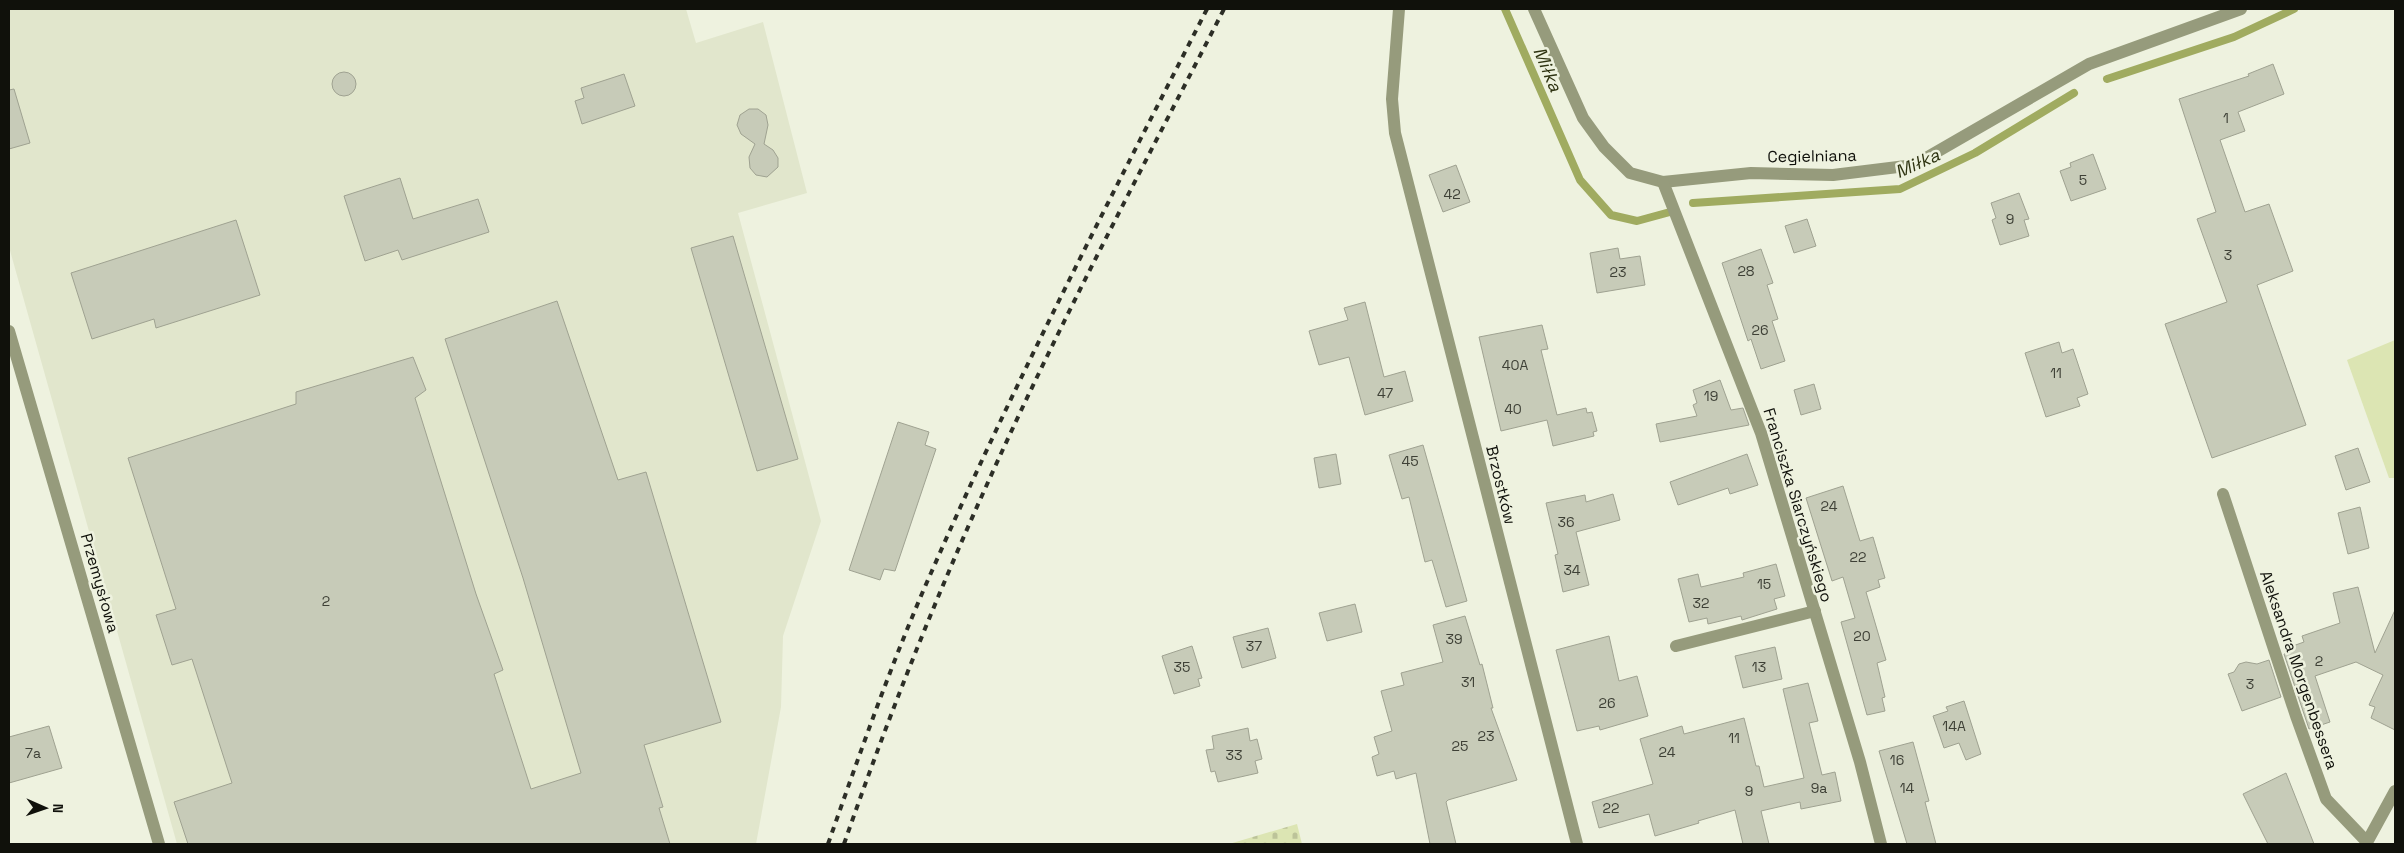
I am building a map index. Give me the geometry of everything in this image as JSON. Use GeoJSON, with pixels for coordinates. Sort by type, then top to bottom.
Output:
{"type":"FeatureCollection","features":[{"type":"Feature","properties":{"kind":"street","name":"Brzostków"},"geometry":{"type":"LineString","coordinates":[[1399,9],[1392,99],[1395,133],[1577,844]]}},
{"type":"Feature","properties":{"kind":"street","name":"Cegielniana"},"geometry":{"type":"LineString","coordinates":[[1534,9],[1584,118],[1604,147],[1630,173],[1663,182],[1751,173],[1833,175],[1914,165],[2089,64],[2241,9]]}},
{"type":"Feature","properties":{"kind":"street","name":"Franciszka Siarczyńskiego"},"geometry":{"type":"LineString","coordinates":[[1663,182],[1761,433],[1860,762],[1881,844]]}},
{"type":"Feature","properties":{"kind":"street","name":"Przemysłowa"},"geometry":{"type":"LineString","coordinates":[[9,331],[159,844]]}},
{"type":"Feature","properties":{"kind":"street","name":"Aleksandra Morgenbessera"},"geometry":{"type":"LineString","coordinates":[[2223,494],[2296,716],[2326,798],[2367,843]]}},
{"type":"Feature","properties":{"kind":"street"},"geometry":{"type":"LineString","coordinates":[[1676,646],[1815,611]]}},
{"type":"Feature","properties":{"kind":"street"},"geometry":{"type":"LineString","coordinates":[[2367,843],[2395,791]]}},
{"type":"Feature","properties":{"kind":"shaded area"},"geometry":{"type":"Polygon","coordinates":[[[9,9],[686,9],[696,43],[763,22],[807,193],[738,213],[821,521],[783,636],[781,707],[756,844],[177,844],[9,247],[9,9]]]}},
{"type":"Feature","properties":{"kind":"green space"},"geometry":{"type":"Polygon","coordinates":[[[2395,340],[2395,478],[2389,478],[2347,360],[2395,340]]]}},
{"type":"Feature","properties":{"kind":"green space"},"geometry":{"type":"Polygon","coordinates":[[[1297,824],[1302,844],[1229,844],[1297,824]]]}},
{"type":"Feature","properties":{"kind":"building"},"geometry":{"type":"Polygon","coordinates":[[[2273,64],[2284,94],[2238,112],[2245,131],[2220,140],[2245,212],[2269,204],[2293,271],[2257,285],[2306,425],[2212,458],[2165,324],[2227,302],[2197,219],[2216,212],[2179,99],[2249,76],[2248,74],[2273,64]]]}},
{"type":"Feature","properties":{"kind":"building"},"geometry":{"type":"Polygon","coordinates":[[[344,72],[353,75],[356,84],[353,93],[344,96],[335,93],[332,84],[335,75],[344,72]]]}},
{"type":"Feature","properties":{"kind":"building"},"geometry":{"type":"Polygon","coordinates":[[[624,74],[635,106],[582,124],[575,101],[584,98],[581,88],[624,74]]]}},
{"type":"Feature","properties":{"kind":"building"},"geometry":{"type":"Polygon","coordinates":[[[14,89],[30,143],[9,149],[9,90],[14,89]]]}},
{"type":"Feature","properties":{"kind":"building"},"geometry":{"type":"Polygon","coordinates":[[[749,109],[758,109],[766,115],[768,125],[764,144],[773,150],[778,158],[778,167],[767,177],[756,175],[750,168],[749,157],[755,144],[741,134],[737,125],[740,115],[749,109]]]}},
{"type":"Feature","properties":{"kind":"building"},"geometry":{"type":"Polygon","coordinates":[[[2093,154],[2106,189],[2071,201],[2060,171],[2071,167],[2070,163],[2093,154]]]}},
{"type":"Feature","properties":{"kind":"building"},"geometry":{"type":"Polygon","coordinates":[[[1456,165],[1470,202],[1443,212],[1429,175],[1456,165]]]}},
{"type":"Feature","properties":{"kind":"building"},"geometry":{"type":"Polygon","coordinates":[[[400,178],[413,219],[478,199],[489,232],[402,260],[398,250],[365,261],[344,196],[400,178]]]}},
{"type":"Feature","properties":{"kind":"building"},"geometry":{"type":"Polygon","coordinates":[[[2019,193],[2029,219],[2024,220],[2029,236],[2000,245],[1992,220],[1996,218],[1991,203],[2019,193]]]}},
{"type":"Feature","properties":{"kind":"building"},"geometry":{"type":"Polygon","coordinates":[[[1807,219],[1816,246],[1794,253],[1785,226],[1807,219]]]}},
{"type":"Feature","properties":{"kind":"building"},"geometry":{"type":"Polygon","coordinates":[[[236,220],[260,295],[156,328],[154,319],[92,339],[71,273],[236,220]]]}},
{"type":"Feature","properties":{"kind":"building"},"geometry":{"type":"Polygon","coordinates":[[[733,236],[798,459],[757,471],[691,248],[733,236]]]}},
{"type":"Feature","properties":{"kind":"building"},"geometry":{"type":"Polygon","coordinates":[[[1618,248],[1620,259],[1640,256],[1645,285],[1597,293],[1590,253],[1618,248]]]}},
{"type":"Feature","properties":{"kind":"building"},"geometry":{"type":"Polygon","coordinates":[[[1761,249],[1773,283],[1767,285],[1778,319],[1772,321],[1785,361],[1761,369],[1751,339],[1748,341],[1722,263],[1761,249]]]}},
{"type":"Feature","properties":{"kind":"building"},"geometry":{"type":"Polygon","coordinates":[[[557,301],[618,480],[646,472],[721,722],[644,745],[663,807],[659,808],[670,844],[188,844],[174,802],[232,783],[192,659],[172,665],[156,615],[176,609],[128,458],[296,404],[296,392],[413,357],[426,390],[415,398],[476,594],[503,670],[494,674],[531,789],[581,773],[523,578],[445,339],[557,301]]]}},
{"type":"Feature","properties":{"kind":"building"},"geometry":{"type":"Polygon","coordinates":[[[1365,302],[1384,377],[1405,371],[1413,401],[1365,415],[1349,357],[1319,365],[1309,331],[1348,320],[1344,308],[1365,302]]]}},
{"type":"Feature","properties":{"kind":"building"},"geometry":{"type":"Polygon","coordinates":[[[1542,325],[1548,349],[1541,350],[1557,415],[1586,408],[1587,413],[1592,412],[1597,431],[1593,432],[1594,436],[1553,446],[1547,420],[1501,431],[1479,337],[1542,325]]]}},
{"type":"Feature","properties":{"kind":"building"},"geometry":{"type":"Polygon","coordinates":[[[2059,342],[2062,353],[2073,349],[2088,394],[2077,398],[2080,406],[2046,417],[2025,353],[2059,342]]]}},
{"type":"Feature","properties":{"kind":"building"},"geometry":{"type":"Polygon","coordinates":[[[1720,380],[1731,410],[1743,408],[1749,425],[1660,442],[1656,424],[1697,416],[1693,405],[1697,403],[1693,390],[1720,380]]]}},
{"type":"Feature","properties":{"kind":"building"},"geometry":{"type":"Polygon","coordinates":[[[1814,384],[1821,409],[1801,415],[1794,390],[1814,384]]]}},
{"type":"Feature","properties":{"kind":"building"},"geometry":{"type":"Polygon","coordinates":[[[898,422],[929,432],[925,445],[936,449],[895,571],[884,569],[880,580],[849,570],[898,422]]]}},
{"type":"Feature","properties":{"kind":"building"},"geometry":{"type":"Polygon","coordinates":[[[1423,445],[1467,601],[1446,607],[1432,560],[1425,562],[1409,497],[1402,499],[1389,455],[1423,445]]]}},
{"type":"Feature","properties":{"kind":"building"},"geometry":{"type":"Polygon","coordinates":[[[2358,448],[2370,482],[2346,490],[2335,456],[2358,448]]]}},
{"type":"Feature","properties":{"kind":"building"},"geometry":{"type":"Polygon","coordinates":[[[1336,454],[1341,484],[1319,488],[1314,458],[1336,454]]]}},
{"type":"Feature","properties":{"kind":"building"},"geometry":{"type":"Polygon","coordinates":[[[1747,454],[1758,485],[1730,494],[1728,488],[1678,505],[1670,482],[1747,454]]]}},
{"type":"Feature","properties":{"kind":"building"},"geometry":{"type":"Polygon","coordinates":[[[1843,486],[1860,541],[1873,537],[1885,578],[1878,580],[1880,587],[1866,592],[1886,660],[1877,663],[1885,697],[1882,698],[1885,711],[1867,715],[1841,622],[1855,618],[1843,577],[1832,581],[1806,498],[1843,486]]]}},
{"type":"Feature","properties":{"kind":"building"},"geometry":{"type":"Polygon","coordinates":[[[1613,494],[1620,520],[1576,532],[1589,585],[1563,592],[1555,555],[1558,554],[1546,503],[1585,495],[1586,502],[1613,494]]]}},
{"type":"Feature","properties":{"kind":"building"},"geometry":{"type":"Polygon","coordinates":[[[2360,507],[2369,548],[2348,554],[2338,513],[2360,507]]]}},
{"type":"Feature","properties":{"kind":"building"},"geometry":{"type":"Polygon","coordinates":[[[1776,564],[1785,596],[1774,599],[1777,609],[1742,620],[1741,616],[1708,624],[1707,618],[1689,622],[1678,579],[1698,574],[1701,587],[1744,577],[1743,573],[1776,564]]]}},
{"type":"Feature","properties":{"kind":"building"},"geometry":{"type":"Polygon","coordinates":[[[2358,587],[2375,653],[2395,610],[2395,730],[2371,718],[2375,707],[2369,705],[2383,675],[2356,662],[2315,676],[2330,722],[2309,729],[2284,654],[2292,651],[2290,647],[2304,642],[2302,636],[2340,623],[2333,593],[2358,587]]]}},
{"type":"Feature","properties":{"kind":"building"},"geometry":{"type":"Polygon","coordinates":[[[1355,604],[1362,632],[1327,641],[1319,613],[1355,604]]]}},
{"type":"Feature","properties":{"kind":"building"},"geometry":{"type":"Polygon","coordinates":[[[1465,616],[1480,665],[1482,664],[1493,708],[1491,708],[1517,780],[1448,800],[1446,802],[1456,844],[1430,844],[1416,773],[1396,779],[1394,771],[1377,776],[1372,757],[1379,754],[1374,737],[1392,731],[1381,691],[1404,685],[1401,673],[1443,662],[1433,625],[1465,616]]]}},
{"type":"Feature","properties":{"kind":"building"},"geometry":{"type":"Polygon","coordinates":[[[1268,628],[1276,658],[1242,668],[1233,637],[1268,628]]]}},
{"type":"Feature","properties":{"kind":"building"},"geometry":{"type":"Polygon","coordinates":[[[1609,636],[1619,681],[1637,676],[1648,716],[1600,730],[1599,726],[1577,731],[1556,650],[1609,636]]]}},
{"type":"Feature","properties":{"kind":"building"},"geometry":{"type":"Polygon","coordinates":[[[1192,646],[1202,678],[1198,679],[1200,686],[1174,694],[1162,656],[1192,646]]]}},
{"type":"Feature","properties":{"kind":"building"},"geometry":{"type":"Polygon","coordinates":[[[1775,647],[1782,679],[1743,688],[1735,656],[1775,647]]]}},
{"type":"Feature","properties":{"kind":"building"},"geometry":{"type":"Polygon","coordinates":[[[2269,660],[2281,697],[2242,711],[2228,674],[2234,672],[2239,664],[2246,662],[2257,664],[2269,660]]]}},
{"type":"Feature","properties":{"kind":"building"},"geometry":{"type":"Polygon","coordinates":[[[1808,683],[1818,721],[1809,723],[1822,775],[1835,772],[1841,801],[1801,809],[1800,802],[1761,811],[1769,844],[1743,844],[1735,810],[1655,836],[1649,814],[1599,828],[1592,802],[1653,784],[1640,739],[1682,726],[1684,734],[1744,718],[1756,766],[1759,766],[1764,787],[1804,778],[1783,689],[1808,683]]]}},
{"type":"Feature","properties":{"kind":"building"},"geometry":{"type":"Polygon","coordinates":[[[1964,701],[1981,754],[1966,760],[1959,743],[1944,748],[1933,716],[1948,711],[1946,707],[1964,701]]]}},
{"type":"Feature","properties":{"kind":"building"},"geometry":{"type":"Polygon","coordinates":[[[49,726],[62,768],[9,783],[9,737],[49,726]]]}},
{"type":"Feature","properties":{"kind":"building"},"geometry":{"type":"Polygon","coordinates":[[[1248,728],[1250,741],[1257,739],[1262,759],[1255,761],[1258,773],[1218,782],[1215,771],[1211,772],[1206,750],[1214,749],[1212,736],[1248,728]]]}},
{"type":"Feature","properties":{"kind":"building"},"geometry":{"type":"Polygon","coordinates":[[[1913,742],[1929,801],[1925,802],[1936,844],[1907,844],[1879,751],[1913,742]]]}},
{"type":"Feature","properties":{"kind":"building"},"geometry":{"type":"Polygon","coordinates":[[[2286,773],[2314,844],[2268,844],[2243,794],[2286,773]]]}},
{"type":"Feature","properties":{"kind":"waterway","name":"Miłka"},"geometry":{"type":"LineString","coordinates":[[1505,9],[1580,180],[1611,215],[1637,221],[1670,212]]}},
{"type":"Feature","properties":{"kind":"waterway","name":"Miłka"},"geometry":{"type":"LineString","coordinates":[[2107,79],[2234,37],[2294,9]]}},
{"type":"Feature","properties":{"kind":"waterway","name":"Miłka"},"geometry":{"type":"LineString","coordinates":[[1693,203],[1900,189],[1975,153],[2074,93]]}},
{"type":"Feature","properties":{"kind":"railway"},"geometry":{"type":"LineString","coordinates":[[828,844],[890,673],[963,501],[1030,359],[1207,9]]}},
{"type":"Feature","properties":{"kind":"railway"},"geometry":{"type":"LineString","coordinates":[[844,844],[912,660],[1016,420],[1133,184],[1224,9]]}}]}
